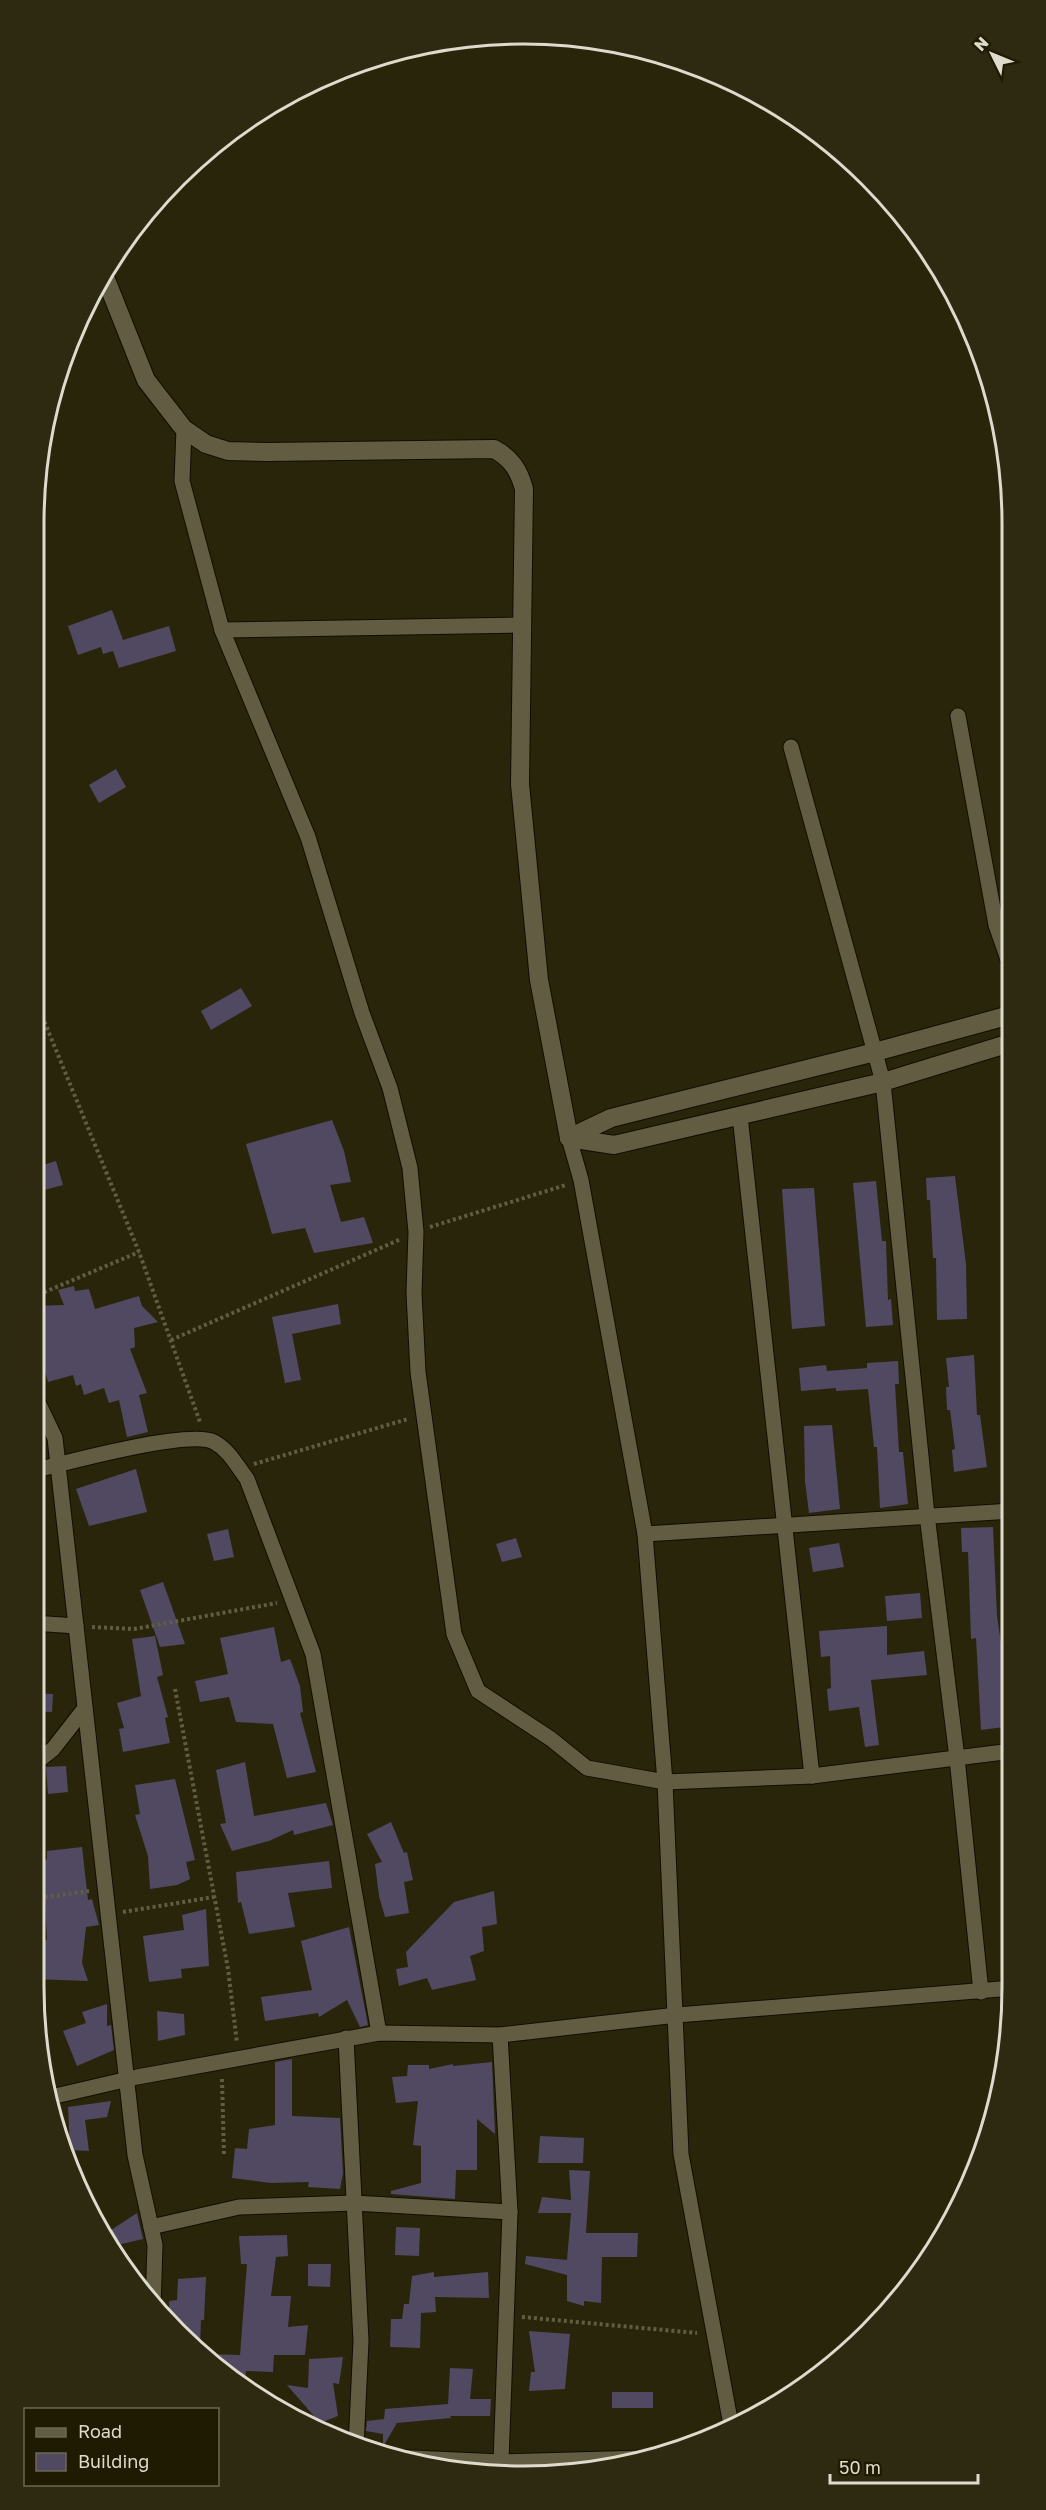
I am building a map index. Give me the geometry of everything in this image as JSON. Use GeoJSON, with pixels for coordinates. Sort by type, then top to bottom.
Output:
{"type":"FeatureCollection","features":[{"type":"Feature","properties":{"kind":"main road"},"geometry":{"type":"LineString","coordinates":[[108,284],[146,380],[184,429],[206,444],[228,451],[494,449],[506,455],[521,476],[524,489],[520,784],[539,980],[569,1138]]}},
{"type":"Feature","properties":{"kind":"main road"},"geometry":{"type":"LineString","coordinates":[[569,1138],[611,1118],[875,1052],[1002,1017]]}},
{"type":"Feature","properties":{"kind":"main road"},"geometry":{"type":"LineString","coordinates":[[569,1138],[614,1145],[883,1082],[1002,1045]]}},
{"type":"Feature","properties":{"kind":"street"},"geometry":{"type":"LineString","coordinates":[[184,429],[182,481],[222,630],[308,837],[362,1013],[390,1088],[410,1168],[416,1232],[414,1293],[418,1372],[454,1634],[478,1691],[551,1740],[587,1768],[665,1782],[812,1776],[1002,1752]]}},
{"type":"Feature","properties":{"kind":"street"},"geometry":{"type":"LineString","coordinates":[[222,630],[522,625]]}},
{"type":"Feature","properties":{"kind":"street"},"geometry":{"type":"LineString","coordinates":[[958,716],[996,925],[1002,942]]}},
{"type":"Feature","properties":{"kind":"street"},"geometry":{"type":"LineString","coordinates":[[791,747],[883,1082],[927,1515],[957,1758],[981,1992]]}},
{"type":"Feature","properties":{"kind":"street"},"geometry":{"type":"LineString","coordinates":[[740,1116],[812,1776]]}},
{"type":"Feature","properties":{"kind":"street"},"geometry":{"type":"LineString","coordinates":[[569,1138],[581,1180],[645,1534],[665,1782],[677,2015],[681,2154],[730,2419]]}},
{"type":"Feature","properties":{"kind":"street"},"geometry":{"type":"LineString","coordinates":[[44,1415],[55,1438],[135,2156],[154,2245],[153,2292]]}},
{"type":"Feature","properties":{"kind":"street"},"geometry":{"type":"LineString","coordinates":[[44,1468],[184,1438],[212,1441],[230,1455],[247,1479],[313,1654],[379,2032]]}},
{"type":"Feature","properties":{"kind":"street"},"geometry":{"type":"LineString","coordinates":[[645,1534],[1002,1511]]}},
{"type":"Feature","properties":{"kind":"street"},"geometry":{"type":"LineString","coordinates":[[44,1624],[76,1626]]}},
{"type":"Feature","properties":{"kind":"street"},"geometry":{"type":"LineString","coordinates":[[44,1756],[85,1708]]}},
{"type":"Feature","properties":{"kind":"street"},"geometry":{"type":"LineString","coordinates":[[56,2096],[222,2060],[379,2032],[500,2035],[677,2015],[1002,1989]]}},
{"type":"Feature","properties":{"kind":"street"},"geometry":{"type":"LineString","coordinates":[[500,2035],[510,2212],[501,2462]]}},
{"type":"Feature","properties":{"kind":"street"},"geometry":{"type":"LineString","coordinates":[[346,2038],[361,2341],[357,2436]]}},
{"type":"Feature","properties":{"kind":"street"},"geometry":{"type":"LineString","coordinates":[[151,2227],[239,2206],[354,2204],[510,2212]]}},
{"type":"Feature","properties":{"kind":"street"},"geometry":{"type":"LineString","coordinates":[[444,2459],[501,2462],[604,2459]]}},
{"type":"Feature","properties":{"kind":"path"},"geometry":{"type":"LineString","coordinates":[[44,1021],[139,1252],[207,1440]]}},
{"type":"Feature","properties":{"kind":"path"},"geometry":{"type":"LineString","coordinates":[[171,1340],[416,1232],[581,1180]]}},
{"type":"Feature","properties":{"kind":"path"},"geometry":{"type":"LineString","coordinates":[[44,1292],[139,1252]]}},
{"type":"Feature","properties":{"kind":"path"},"geometry":{"type":"LineString","coordinates":[[239,1468],[424,1414]]}},
{"type":"Feature","properties":{"kind":"path"},"geometry":{"type":"LineString","coordinates":[[76,1626],[134,1629],[293,1600]]}},
{"type":"Feature","properties":{"kind":"path"},"geometry":{"type":"LineString","coordinates":[[175,1689],[228,1969],[238,2057]]}},
{"type":"Feature","properties":{"kind":"path"},"geometry":{"type":"LineString","coordinates":[[44,1897],[105,1888]]}},
{"type":"Feature","properties":{"kind":"path"},"geometry":{"type":"LineString","coordinates":[[108,1915],[214,1897]]}},
{"type":"Feature","properties":{"kind":"path"},"geometry":{"type":"LineString","coordinates":[[222,2060],[224,2155]]}},
{"type":"Feature","properties":{"kind":"path"},"geometry":{"type":"LineString","coordinates":[[507,2316],[714,2335]]}},
{"type":"Feature","properties":{"kind":"building"},"geometry":{"type":"Polygon","coordinates":[[[112,610],[123,640],[169,626],[176,651],[119,668],[113,651],[103,654],[101,647],[78,655],[68,626],[112,610]]]}},
{"type":"Feature","properties":{"kind":"building"},"geometry":{"type":"Polygon","coordinates":[[[116,769],[126,787],[99,803],[89,785],[116,769]]]}},
{"type":"Feature","properties":{"kind":"building"},"geometry":{"type":"Polygon","coordinates":[[[241,988],[252,1006],[211,1030],[201,1011],[241,988]]]}},
{"type":"Feature","properties":{"kind":"building"},"geometry":{"type":"Polygon","coordinates":[[[332,1120],[344,1151],[351,1182],[330,1185],[341,1222],[364,1217],[373,1243],[314,1253],[305,1228],[272,1234],[246,1144],[332,1120]]]}},
{"type":"Feature","properties":{"kind":"building"},"geometry":{"type":"Polygon","coordinates":[[[56,1161],[63,1185],[44,1190],[44,1165],[56,1161]]]}},
{"type":"Feature","properties":{"kind":"building"},"geometry":{"type":"Polygon","coordinates":[[[955,1176],[966,1264],[967,1319],[937,1320],[936,1258],[933,1258],[930,1200],[927,1200],[926,1178],[955,1176]]]}},
{"type":"Feature","properties":{"kind":"building"},"geometry":{"type":"Polygon","coordinates":[[[876,1181],[882,1241],[886,1241],[888,1300],[891,1299],[893,1325],[866,1327],[853,1183],[876,1181]]]}},
{"type":"Feature","properties":{"kind":"building"},"geometry":{"type":"Polygon","coordinates":[[[814,1188],[825,1326],[792,1329],[782,1189],[814,1188]]]}},
{"type":"Feature","properties":{"kind":"building"},"geometry":{"type":"Polygon","coordinates":[[[74,1286],[75,1291],[89,1289],[95,1309],[139,1296],[142,1306],[158,1322],[134,1328],[135,1347],[130,1349],[147,1393],[139,1395],[148,1432],[127,1437],[119,1400],[109,1403],[104,1388],[84,1395],[81,1384],[76,1386],[73,1375],[48,1382],[44,1368],[44,1306],[64,1305],[58,1290],[74,1286]]]}},
{"type":"Feature","properties":{"kind":"building"},"geometry":{"type":"Polygon","coordinates":[[[338,1304],[341,1324],[292,1334],[301,1380],[285,1383],[272,1317],[338,1304]]]}},
{"type":"Feature","properties":{"kind":"building"},"geometry":{"type":"Polygon","coordinates":[[[974,1355],[977,1415],[980,1415],[987,1467],[954,1472],[952,1450],[955,1449],[950,1410],[947,1410],[946,1387],[949,1387],[946,1358],[974,1355]]]}},
{"type":"Feature","properties":{"kind":"building"},"geometry":{"type":"Polygon","coordinates":[[[898,1361],[899,1384],[895,1384],[899,1452],[903,1452],[908,1504],[880,1508],[877,1447],[874,1447],[868,1389],[836,1391],[836,1388],[801,1391],[799,1368],[826,1365],[827,1371],[867,1368],[867,1363],[898,1361]]]}},
{"type":"Feature","properties":{"kind":"building"},"geometry":{"type":"Polygon","coordinates":[[[832,1425],[840,1509],[809,1513],[805,1481],[804,1426],[832,1425]]]}},
{"type":"Feature","properties":{"kind":"building"},"geometry":{"type":"Polygon","coordinates":[[[136,1469],[147,1512],[89,1526],[76,1489],[136,1469]]]}},
{"type":"Feature","properties":{"kind":"building"},"geometry":{"type":"Polygon","coordinates":[[[993,1527],[997,1616],[1002,1643],[1002,1727],[981,1730],[976,1638],[971,1639],[968,1552],[962,1552],[961,1528],[993,1527]]]}},
{"type":"Feature","properties":{"kind":"building"},"geometry":{"type":"Polygon","coordinates":[[[228,1529],[234,1557],[214,1561],[207,1534],[228,1529]]]}},
{"type":"Feature","properties":{"kind":"building"},"geometry":{"type":"Polygon","coordinates":[[[516,1538],[522,1557],[502,1562],[496,1544],[516,1538]]]}},
{"type":"Feature","properties":{"kind":"building"},"geometry":{"type":"Polygon","coordinates":[[[839,1543],[844,1567],[813,1572],[809,1548],[839,1543]]]}},
{"type":"Feature","properties":{"kind":"building"},"geometry":{"type":"Polygon","coordinates":[[[163,1582],[185,1644],[160,1647],[140,1590],[163,1582]]]}},
{"type":"Feature","properties":{"kind":"building"},"geometry":{"type":"Polygon","coordinates":[[[920,1593],[922,1618],[887,1621],[885,1596],[920,1593]]]}},
{"type":"Feature","properties":{"kind":"building"},"geometry":{"type":"Polygon","coordinates":[[[887,1626],[887,1655],[924,1651],[927,1675],[871,1680],[879,1745],[865,1747],[859,1707],[829,1711],[827,1689],[831,1688],[830,1656],[821,1657],[819,1631],[887,1626]]]}},
{"type":"Feature","properties":{"kind":"building"},"geometry":{"type":"Polygon","coordinates":[[[274,1627],[281,1662],[290,1659],[300,1686],[303,1712],[300,1713],[316,1772],[287,1778],[273,1724],[236,1722],[229,1697],[200,1702],[195,1681],[228,1674],[220,1638],[274,1627]]]}},
{"type":"Feature","properties":{"kind":"building"},"geometry":{"type":"Polygon","coordinates":[[[155,1636],[163,1675],[157,1677],[168,1717],[165,1718],[170,1743],[123,1752],[119,1729],[124,1728],[117,1703],[141,1696],[132,1639],[155,1636]]]}},
{"type":"Feature","properties":{"kind":"building"},"geometry":{"type":"Polygon","coordinates":[[[44,1694],[53,1694],[52,1712],[44,1712],[44,1694]]]}},
{"type":"Feature","properties":{"kind":"building"},"geometry":{"type":"Polygon","coordinates":[[[245,1762],[254,1816],[326,1803],[333,1825],[294,1835],[293,1830],[269,1841],[232,1851],[220,1824],[226,1823],[216,1770],[245,1762]]]}},
{"type":"Feature","properties":{"kind":"building"},"geometry":{"type":"Polygon","coordinates":[[[66,1766],[68,1792],[48,1794],[46,1767],[66,1766]]]}},
{"type":"Feature","properties":{"kind":"building"},"geometry":{"type":"Polygon","coordinates":[[[175,1779],[195,1860],[186,1862],[190,1879],[177,1885],[150,1889],[148,1856],[135,1815],[140,1814],[135,1785],[175,1779]]]}},
{"type":"Feature","properties":{"kind":"building"},"geometry":{"type":"Polygon","coordinates":[[[391,1822],[404,1853],[407,1852],[413,1880],[404,1882],[409,1913],[385,1917],[379,1896],[375,1864],[382,1862],[367,1834],[391,1822]]]}},
{"type":"Feature","properties":{"kind":"building"},"geometry":{"type":"Polygon","coordinates":[[[82,1847],[88,1900],[92,1899],[99,1925],[86,1927],[82,1963],[88,1981],[44,1979],[44,1940],[47,1940],[44,1861],[47,1859],[47,1851],[82,1847]]]}},
{"type":"Feature","properties":{"kind":"building"},"geometry":{"type":"Polygon","coordinates":[[[329,1861],[332,1888],[288,1893],[295,1927],[249,1934],[241,1902],[238,1903],[236,1872],[329,1861]]]}},
{"type":"Feature","properties":{"kind":"building"},"geometry":{"type":"Polygon","coordinates":[[[494,1891],[497,1924],[482,1927],[484,1951],[470,1956],[476,1980],[432,1990],[427,1978],[399,1986],[396,1969],[408,1967],[406,1952],[454,1902],[494,1891]]]}},
{"type":"Feature","properties":{"kind":"building"},"geometry":{"type":"Polygon","coordinates":[[[206,1909],[209,1966],[181,1969],[182,1978],[149,1982],[143,1936],[184,1930],[182,1915],[206,1909]]]}},
{"type":"Feature","properties":{"kind":"building"},"geometry":{"type":"Polygon","coordinates":[[[349,1927],[368,2025],[360,2027],[347,2000],[319,2017],[318,2013],[265,2021],[261,1997],[312,1990],[301,1941],[349,1927]]]}},
{"type":"Feature","properties":{"kind":"building"},"geometry":{"type":"Polygon","coordinates":[[[107,2004],[107,2026],[111,2025],[114,2050],[77,2066],[63,2031],[86,2023],[82,2012],[107,2004]]]}},
{"type":"Feature","properties":{"kind":"building"},"geometry":{"type":"Polygon","coordinates":[[[157,2011],[184,2014],[185,2035],[158,2041],[157,2011]]]}},
{"type":"Feature","properties":{"kind":"building"},"geometry":{"type":"Polygon","coordinates":[[[292,2059],[292,2116],[340,2118],[343,2173],[340,2189],[308,2187],[309,2182],[271,2183],[232,2178],[235,2148],[247,2149],[249,2129],[275,2125],[275,2062],[292,2059]]]}},
{"type":"Feature","properties":{"kind":"building"},"geometry":{"type":"Polygon","coordinates":[[[492,2062],[495,2134],[477,2119],[477,2170],[456,2170],[455,2199],[391,2194],[391,2191],[421,2183],[421,2146],[413,2145],[418,2101],[396,2103],[392,2077],[407,2076],[408,2065],[429,2065],[429,2069],[453,2064],[453,2066],[492,2062]]]}},
{"type":"Feature","properties":{"kind":"building"},"geometry":{"type":"Polygon","coordinates":[[[111,2101],[107,2117],[85,2120],[89,2151],[72,2150],[70,2143],[68,2107],[111,2101]]]}},
{"type":"Feature","properties":{"kind":"building"},"geometry":{"type":"Polygon","coordinates":[[[540,2136],[584,2138],[583,2163],[538,2163],[540,2136]]]}},
{"type":"Feature","properties":{"kind":"building"},"geometry":{"type":"Polygon","coordinates":[[[569,2170],[590,2171],[586,2233],[638,2233],[637,2257],[602,2257],[601,2303],[584,2301],[584,2306],[567,2301],[567,2275],[525,2264],[526,2256],[567,2260],[571,2213],[538,2213],[542,2197],[571,2200],[569,2170]]]}},
{"type":"Feature","properties":{"kind":"building"},"geometry":{"type":"Polygon","coordinates":[[[137,2213],[143,2239],[119,2245],[110,2231],[137,2213]]]}},
{"type":"Feature","properties":{"kind":"building"},"geometry":{"type":"Polygon","coordinates":[[[396,2227],[420,2228],[419,2256],[395,2255],[396,2227]]]}},
{"type":"Feature","properties":{"kind":"building"},"geometry":{"type":"Polygon","coordinates":[[[287,2235],[288,2256],[276,2257],[271,2296],[291,2296],[288,2327],[308,2325],[305,2355],[274,2355],[273,2372],[246,2371],[245,2378],[215,2354],[240,2355],[247,2264],[241,2264],[239,2236],[287,2235]]]}},
{"type":"Feature","properties":{"kind":"building"},"geometry":{"type":"Polygon","coordinates":[[[308,2264],[331,2264],[330,2287],[308,2286],[308,2264]]]}},
{"type":"Feature","properties":{"kind":"building"},"geometry":{"type":"Polygon","coordinates":[[[434,2272],[434,2277],[488,2272],[489,2298],[435,2297],[436,2312],[421,2313],[420,2348],[390,2347],[391,2319],[402,2319],[404,2304],[409,2304],[412,2276],[434,2272]]]}},
{"type":"Feature","properties":{"kind":"building"},"geometry":{"type":"Polygon","coordinates":[[[206,2277],[204,2320],[201,2320],[200,2341],[169,2311],[169,2301],[177,2300],[178,2279],[206,2277]]]}},
{"type":"Feature","properties":{"kind":"building"},"geometry":{"type":"Polygon","coordinates":[[[529,2331],[570,2334],[565,2389],[529,2391],[531,2372],[535,2372],[529,2331]]]}},
{"type":"Feature","properties":{"kind":"building"},"geometry":{"type":"Polygon","coordinates":[[[343,2357],[339,2384],[333,2383],[338,2416],[322,2422],[317,2420],[287,2385],[308,2388],[309,2359],[343,2357]]]}},
{"type":"Feature","properties":{"kind":"building"},"geometry":{"type":"Polygon","coordinates":[[[450,2368],[473,2369],[470,2399],[491,2399],[490,2416],[450,2416],[451,2418],[397,2423],[384,2445],[383,2434],[366,2431],[367,2421],[384,2419],[385,2409],[448,2404],[450,2368]]]}},
{"type":"Feature","properties":{"kind":"building"},"geometry":{"type":"Polygon","coordinates":[[[612,2392],[653,2392],[653,2408],[612,2408],[612,2392]]]}}]}
